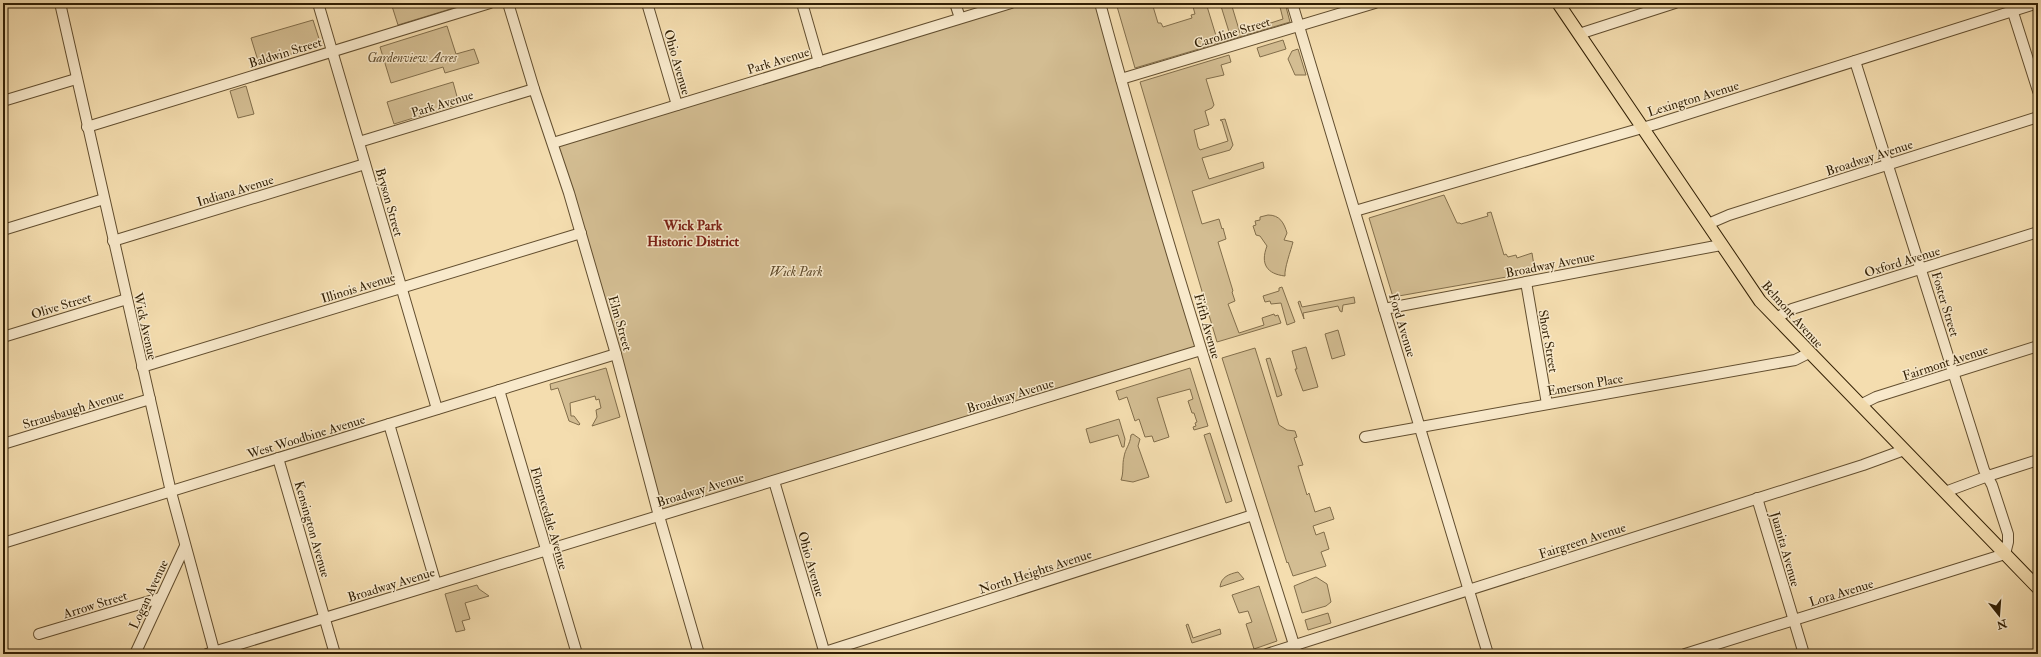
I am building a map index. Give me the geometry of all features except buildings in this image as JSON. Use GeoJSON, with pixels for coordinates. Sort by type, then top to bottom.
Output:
{"type":"FeatureCollection","features":[{"type":"Feature","properties":{"kind":"main road","name":"Belmont Avenue"},"geometry":{"type":"LineString","coordinates":[[1558,3],[1760,301],[2038,588]]}},
{"type":"Feature","properties":{"kind":"street","name":"Bryson Street"},"geometry":{"type":"LineString","coordinates":[[318,3],[437,409]]}},
{"type":"Feature","properties":{"kind":"street","name":"Baldwin Street"},"geometry":{"type":"LineString","coordinates":[[87,127],[490,3]]}},
{"type":"Feature","properties":{"kind":"street","name":"Elm Street"},"geometry":{"type":"LineString","coordinates":[[508,3],[534,89],[553,143],[581,233],[616,354],[659,516],[699,654]]}},
{"type":"Feature","properties":{"kind":"street","name":"Ohio Avenue"},"geometry":{"type":"LineString","coordinates":[[647,3],[677,105]]}},
{"type":"Feature","properties":{"kind":"street"},"geometry":{"type":"LineString","coordinates":[[802,3],[819,62]]}},
{"type":"Feature","properties":{"kind":"street"},"geometry":{"type":"LineString","coordinates":[[955,3],[960,18]]}},
{"type":"Feature","properties":{"kind":"street","name":"Park Avenue"},"geometry":{"type":"LineString","coordinates":[[553,143],[1011,3]]}},
{"type":"Feature","properties":{"kind":"street","name":"Fifth Avenue"},"geometry":{"type":"LineString","coordinates":[[1100,3],[1121,80],[1201,350],[1296,650]]}},
{"type":"Feature","properties":{"kind":"street","name":"Ford Avenue"},"geometry":{"type":"LineString","coordinates":[[1292,3],[1488,654]]}},
{"type":"Feature","properties":{"kind":"street","name":"Caroline Street"},"geometry":{"type":"LineString","coordinates":[[1121,80],[1375,3]]}},
{"type":"Feature","properties":{"kind":"street"},"geometry":{"type":"LineString","coordinates":[[1579,34],[1675,3]]}},
{"type":"Feature","properties":{"kind":"street","name":"Lexington Avenue"},"geometry":{"type":"LineString","coordinates":[[1355,211],[1643,127],[1855,61],[2012,7],[2038,3]]}},
{"type":"Feature","properties":{"kind":"street","name":"Wick Avenue"},"geometry":{"type":"LineString","coordinates":[[63,4],[76,79],[126,299],[171,492],[212,653]]}},
{"type":"Feature","properties":{"kind":"street"},"geometry":{"type":"LineString","coordinates":[[2012,7],[2038,91]]}},
{"type":"Feature","properties":{"kind":"street","name":"Foster Street"},"geometry":{"type":"LineString","coordinates":[[1855,61],[1954,372],[2008,534],[2005,554]]}},
{"type":"Feature","properties":{"kind":"street"},"geometry":{"type":"LineString","coordinates":[[3,101],[76,79]]}},
{"type":"Feature","properties":{"kind":"street","name":"Park Avenue"},"geometry":{"type":"LineString","coordinates":[[359,142],[534,89]]}},
{"type":"Feature","properties":{"kind":"street","name":"Broadway Avenue"},"geometry":{"type":"LineString","coordinates":[[1708,224],[1729,215],[2038,117]]}},
{"type":"Feature","properties":{"kind":"street","name":"Indiana Avenue"},"geometry":{"type":"LineString","coordinates":[[113,241],[365,164]]}},
{"type":"Feature","properties":{"kind":"street"},"geometry":{"type":"LineString","coordinates":[[3,230],[104,199]]}},
{"type":"Feature","properties":{"kind":"street","name":"Oxford Avenue"},"geometry":{"type":"LineString","coordinates":[[1776,318],[1792,309],[2038,232]]}},
{"type":"Feature","properties":{"kind":"street","name":"Illinois Avenue"},"geometry":{"type":"LineString","coordinates":[[142,367],[581,233]]}},
{"type":"Feature","properties":{"kind":"street","name":"Broadway Avenue"},"geometry":{"type":"LineString","coordinates":[[1384,309],[1721,245]]}},
{"type":"Feature","properties":{"kind":"street","name":"Short Street"},"geometry":{"type":"LineString","coordinates":[[1526,282],[1547,404]]}},
{"type":"Feature","properties":{"kind":"street","name":"Olive Street"},"geometry":{"type":"LineString","coordinates":[[3,337],[126,299]]}},
{"type":"Feature","properties":{"kind":"street","name":"Fairmont Avenue"},"geometry":{"type":"LineString","coordinates":[[1860,405],[1876,397],[2038,346]]}},
{"type":"Feature","properties":{"kind":"street","name":"Broadway Avenue"},"geometry":{"type":"LineString","coordinates":[[212,653],[1201,350]]}},
{"type":"Feature","properties":{"kind":"street","name":"Emerson Place"},"geometry":{"type":"LineString","coordinates":[[1365,437],[1795,360],[1809,353]]}},
{"type":"Feature","properties":{"kind":"street","name":"West Woodbine Avenue"},"geometry":{"type":"LineString","coordinates":[[3,543],[616,354]]}},
{"type":"Feature","properties":{"kind":"street","name":"Florencedale Avenue"},"geometry":{"type":"LineString","coordinates":[[499,390],[577,654]]}},
{"type":"Feature","properties":{"kind":"street","name":"Strausbaugh Avenue"},"geometry":{"type":"LineString","coordinates":[[3,444],[150,399]]}},
{"type":"Feature","properties":{"kind":"street"},"geometry":{"type":"LineString","coordinates":[[389,424],[436,584]]}},
{"type":"Feature","properties":{"kind":"street","name":"Fairgreen Avenue"},"geometry":{"type":"LineString","coordinates":[[1267,654],[1296,650],[1469,590],[1863,466],[1904,450]]}},
{"type":"Feature","properties":{"kind":"street","name":"Kensington Avenue"},"geometry":{"type":"LineString","coordinates":[[278,458],[336,654]]}},
{"type":"Feature","properties":{"kind":"street"},"geometry":{"type":"LineString","coordinates":[[1945,492],[2038,460]]}},
{"type":"Feature","properties":{"kind":"street","name":"Ohio Avenue"},"geometry":{"type":"LineString","coordinates":[[774,480],[825,653]]}},
{"type":"Feature","properties":{"kind":"street","name":"Juanita Avenue"},"geometry":{"type":"LineString","coordinates":[[1758,498],[1804,654]]}},
{"type":"Feature","properties":{"kind":"street","name":"North Heights Avenue"},"geometry":{"type":"LineString","coordinates":[[825,653],[1253,515]]}},
{"type":"Feature","properties":{"kind":"street","name":"Logan Avenue"},"geometry":{"type":"LineString","coordinates":[[135,654],[185,546]]}},
{"type":"Feature","properties":{"kind":"street","name":"Lora Avenue"},"geometry":{"type":"LineString","coordinates":[[1685,654],[2005,554]]}},
{"type":"Feature","properties":{"kind":"street","name":"Arrow Street"},"geometry":{"type":"LineString","coordinates":[[39,634],[160,598]]}},
{"type":"Feature","properties":{"kind":"green space"},"geometry":{"type":"Polygon","coordinates":[[[391,3],[459,3],[460,6],[398,25],[391,3]]]}},
{"type":"Feature","properties":{"kind":"green space","name":"Wick Park"},"geometry":{"type":"Polygon","coordinates":[[[1011,3],[1100,3],[1201,350],[659,516],[553,143],[1011,3]]]}},
{"type":"Feature","properties":{"kind":"green space"},"geometry":{"type":"Polygon","coordinates":[[[1116,3],[1152,3],[1158,23],[1161,23],[1163,27],[1192,18],[1191,15],[1195,14],[1192,3],[1206,3],[1217,39],[1230,35],[1220,3],[1231,3],[1240,33],[1283,19],[1279,3],[1285,3],[1290,22],[1135,68],[1116,3]]]}},
{"type":"Feature","properties":{"kind":"green space"},"geometry":{"type":"Polygon","coordinates":[[[313,20],[321,45],[259,64],[251,38],[313,20]]]}},
{"type":"Feature","properties":{"kind":"green space","name":"Gardenview Acres"},"geometry":{"type":"Polygon","coordinates":[[[447,26],[456,54],[474,49],[479,63],[445,73],[443,67],[391,83],[380,47],[447,26]]]}},
{"type":"Feature","properties":{"kind":"green space"},"geometry":{"type":"Polygon","coordinates":[[[1283,40],[1286,49],[1260,57],[1257,48],[1283,40]]]}},
{"type":"Feature","properties":{"kind":"green space"},"geometry":{"type":"Polygon","coordinates":[[[1298,49],[1306,75],[1295,75],[1288,59],[1292,51],[1298,49]]]}},
{"type":"Feature","properties":{"kind":"green space"},"geometry":{"type":"Polygon","coordinates":[[[1229,55],[1231,62],[1221,65],[1224,75],[1206,79],[1214,105],[1212,108],[1205,111],[1209,125],[1194,130],[1198,147],[1200,150],[1228,141],[1222,121],[1220,120],[1225,119],[1233,145],[1230,150],[1202,158],[1209,179],[1263,162],[1264,168],[1192,191],[1202,224],[1219,219],[1222,229],[1223,228],[1226,239],[1218,242],[1235,301],[1228,304],[1239,333],[1264,325],[1262,318],[1274,314],[1275,316],[1278,315],[1281,323],[1217,342],[1140,82],[1229,55]]]}},
{"type":"Feature","properties":{"kind":"green space"},"geometry":{"type":"Polygon","coordinates":[[[453,82],[459,104],[394,124],[387,102],[453,82]]]}},
{"type":"Feature","properties":{"kind":"green space"},"geometry":{"type":"Polygon","coordinates":[[[246,86],[254,114],[238,118],[230,91],[246,86]]]}},
{"type":"Feature","properties":{"kind":"green space"},"geometry":{"type":"Polygon","coordinates":[[[1444,195],[1457,223],[1461,224],[1488,216],[1487,213],[1491,212],[1504,255],[1506,254],[1508,257],[1516,255],[1517,258],[1532,253],[1535,272],[1393,297],[1369,218],[1444,195]]]}},
{"type":"Feature","properties":{"kind":"green space"},"geometry":{"type":"Polygon","coordinates":[[[1268,215],[1276,216],[1281,220],[1287,233],[1284,240],[1293,242],[1285,276],[1274,273],[1267,267],[1264,258],[1267,246],[1260,236],[1256,235],[1253,226],[1256,225],[1255,221],[1260,220],[1260,217],[1268,215]]]}},
{"type":"Feature","properties":{"kind":"green space"},"geometry":{"type":"Polygon","coordinates":[[[1282,287],[1295,322],[1287,325],[1281,303],[1271,304],[1270,301],[1265,302],[1263,296],[1279,291],[1279,288],[1282,287]]]}},
{"type":"Feature","properties":{"kind":"green space"},"geometry":{"type":"Polygon","coordinates":[[[1354,297],[1355,303],[1343,305],[1342,312],[1338,306],[1303,313],[1304,319],[1298,302],[1300,301],[1302,307],[1354,297]]]}},
{"type":"Feature","properties":{"kind":"green space"},"geometry":{"type":"Polygon","coordinates":[[[1338,330],[1345,355],[1332,359],[1325,334],[1338,330]]]}},
{"type":"Feature","properties":{"kind":"green space"},"geometry":{"type":"Polygon","coordinates":[[[1306,347],[1318,387],[1303,391],[1295,369],[1297,369],[1292,351],[1306,347]]]}},
{"type":"Feature","properties":{"kind":"green space"},"geometry":{"type":"Polygon","coordinates":[[[1255,348],[1279,425],[1287,430],[1295,431],[1297,437],[1294,438],[1303,465],[1298,466],[1307,495],[1309,493],[1315,512],[1330,507],[1334,519],[1313,526],[1316,535],[1324,532],[1329,549],[1321,552],[1326,566],[1293,576],[1288,562],[1287,563],[1222,358],[1255,348]]]}},
{"type":"Feature","properties":{"kind":"green space"},"geometry":{"type":"Polygon","coordinates":[[[1270,358],[1282,395],[1277,397],[1266,359],[1270,358]]]}},
{"type":"Feature","properties":{"kind":"green space"},"geometry":{"type":"Polygon","coordinates":[[[606,368],[620,417],[592,426],[597,417],[596,410],[601,408],[599,399],[596,400],[595,396],[570,403],[571,416],[574,416],[580,424],[579,425],[569,421],[558,388],[551,390],[550,384],[606,368]]]}},
{"type":"Feature","properties":{"kind":"green space"},"geometry":{"type":"Polygon","coordinates":[[[1190,368],[1208,426],[1194,430],[1193,427],[1196,426],[1195,423],[1197,422],[1188,401],[1193,399],[1190,389],[1157,398],[1169,437],[1154,442],[1152,436],[1145,437],[1139,419],[1135,421],[1127,397],[1119,400],[1116,391],[1190,368]]]}},
{"type":"Feature","properties":{"kind":"green space"},"geometry":{"type":"Polygon","coordinates":[[[1119,419],[1125,439],[1124,447],[1122,447],[1118,435],[1090,443],[1086,429],[1119,419]]]}},
{"type":"Feature","properties":{"kind":"green space"},"geometry":{"type":"Polygon","coordinates":[[[1210,433],[1232,501],[1226,503],[1204,435],[1210,433]]]}},
{"type":"Feature","properties":{"kind":"green space"},"geometry":{"type":"Polygon","coordinates":[[[1133,434],[1140,439],[1138,446],[1149,477],[1133,482],[1121,480],[1125,454],[1131,435],[1133,434]]]}},
{"type":"Feature","properties":{"kind":"green space"},"geometry":{"type":"Polygon","coordinates":[[[1238,572],[1244,579],[1220,587],[1226,576],[1238,572]]]}},
{"type":"Feature","properties":{"kind":"green space"},"geometry":{"type":"Polygon","coordinates":[[[1316,577],[1327,584],[1331,602],[1326,606],[1302,613],[1294,586],[1316,577]]]}},
{"type":"Feature","properties":{"kind":"green space"},"geometry":{"type":"Polygon","coordinates":[[[477,585],[479,589],[489,596],[465,603],[470,619],[462,621],[465,630],[456,632],[445,594],[477,585]]]}},
{"type":"Feature","properties":{"kind":"green space"},"geometry":{"type":"Polygon","coordinates":[[[1259,586],[1277,641],[1254,649],[1246,624],[1252,622],[1248,611],[1239,613],[1232,595],[1259,586]]]}},
{"type":"Feature","properties":{"kind":"green space"},"geometry":{"type":"Polygon","coordinates":[[[1328,613],[1331,623],[1308,630],[1305,620],[1328,613]]]}},
{"type":"Feature","properties":{"kind":"green space"},"geometry":{"type":"Polygon","coordinates":[[[1188,624],[1193,638],[1220,629],[1221,634],[1192,643],[1186,625],[1188,624]]]}},
{"type":"Feature","properties":{"kind":"district","name":"Wick Park Historic District"},"geometry":{"type":"Point","coordinates":[693,234]}}]}
